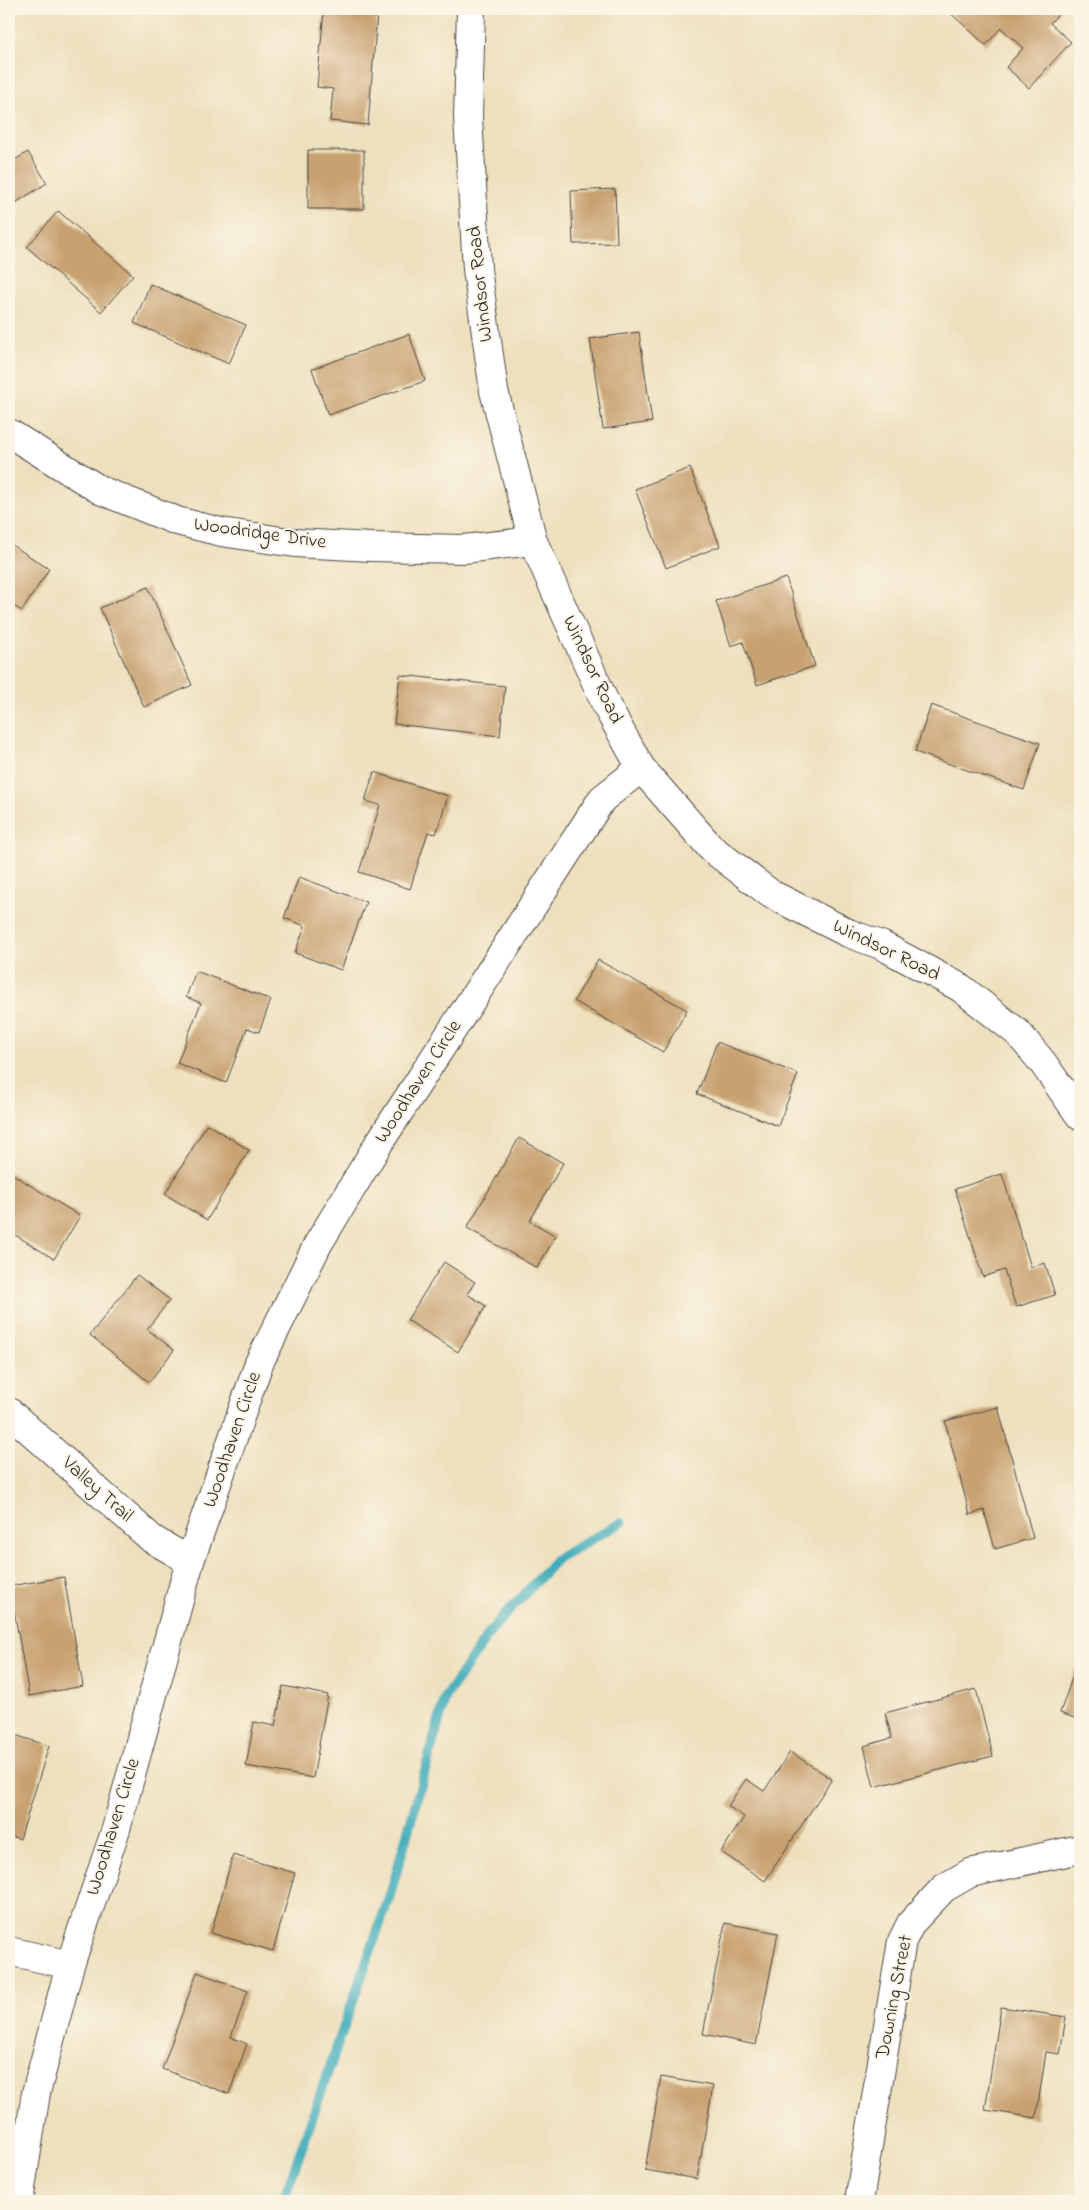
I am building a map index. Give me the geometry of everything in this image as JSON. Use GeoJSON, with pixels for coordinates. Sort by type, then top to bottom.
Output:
{"type":"FeatureCollection","features":[{"type":"Feature","properties":{"kind":"street","name":"Windsor Road"},"geometry":{"type":"LineString","coordinates":[[472,9],[468,118],[477,269],[494,392],[533,541],[607,707],[641,768],[712,849],[771,894],[848,933],[881,945],[961,988],[1011,1027],[1043,1062],[1080,1116]]}},
{"type":"Feature","properties":{"kind":"street","name":"Woodridge Drive"},"geometry":{"type":"LineString","coordinates":[[9,433],[100,490],[177,521],[221,532],[295,543],[372,547],[464,549],[533,541]]}},
{"type":"Feature","properties":{"kind":"street","name":"Woodhaven Circle"},"geometry":{"type":"LineString","coordinates":[[19,2201],[36,2093],[70,1964],[116,1829],[190,1561],[259,1364],[318,1244],[379,1143],[602,799],[641,768]]}},
{"type":"Feature","properties":{"kind":"street","name":"Valley Trail"},"geometry":{"type":"LineString","coordinates":[[9,1412],[152,1539],[190,1561]]}},
{"type":"Feature","properties":{"kind":"street","name":"Downing Street"},"geometry":{"type":"LineString","coordinates":[[859,2201],[902,1941],[911,1923],[944,1888],[970,1873],[1080,1849]]}},
{"type":"Feature","properties":{"kind":"street"},"geometry":{"type":"LineString","coordinates":[[9,1951],[70,1964]]}},
{"type":"Feature","properties":{"kind":"building"},"geometry":{"type":"Polygon","coordinates":[[[949,9],[1058,9],[1061,12],[1050,23],[1071,42],[1029,88],[1006,67],[1023,48],[1001,28],[986,45],[948,11],[949,9]]]}},
{"type":"Feature","properties":{"kind":"building"},"geometry":{"type":"Polygon","coordinates":[[[324,10],[377,14],[368,125],[330,121],[333,89],[317,87],[324,10]]]}},
{"type":"Feature","properties":{"kind":"building"},"geometry":{"type":"Polygon","coordinates":[[[308,150],[364,150],[364,209],[308,209],[308,150]]]}},
{"type":"Feature","properties":{"kind":"building"},"geometry":{"type":"Polygon","coordinates":[[[28,152],[47,183],[9,207],[9,154],[13,161],[28,152]]]}},
{"type":"Feature","properties":{"kind":"building"},"geometry":{"type":"Polygon","coordinates":[[[615,189],[617,243],[573,244],[571,191],[615,189]]]}},
{"type":"Feature","properties":{"kind":"building"},"geometry":{"type":"Polygon","coordinates":[[[58,211],[133,275],[101,312],[27,247],[58,211]]]}},
{"type":"Feature","properties":{"kind":"building"},"geometry":{"type":"Polygon","coordinates":[[[150,284],[246,325],[229,364],[134,323],[150,284]]]}},
{"type":"Feature","properties":{"kind":"building"},"geometry":{"type":"Polygon","coordinates":[[[639,332],[652,422],[603,429],[590,339],[639,332]]]}},
{"type":"Feature","properties":{"kind":"building"},"geometry":{"type":"Polygon","coordinates":[[[409,334],[425,381],[328,415],[312,369],[409,334]]]}},
{"type":"Feature","properties":{"kind":"building"},"geometry":{"type":"Polygon","coordinates":[[[690,468],[720,546],[666,568],[635,489],[690,468]]]}},
{"type":"Feature","properties":{"kind":"building"},"geometry":{"type":"Polygon","coordinates":[[[9,543],[49,569],[22,611],[9,603],[9,543]]]}},
{"type":"Feature","properties":{"kind":"building"},"geometry":{"type":"Polygon","coordinates":[[[786,578],[815,666],[757,685],[743,642],[731,646],[716,601],[786,578]]]}},
{"type":"Feature","properties":{"kind":"building"},"geometry":{"type":"Polygon","coordinates":[[[148,587],[192,685],[144,707],[100,608],[148,587]]]}},
{"type":"Feature","properties":{"kind":"building"},"geometry":{"type":"Polygon","coordinates":[[[400,675],[505,686],[500,736],[394,724],[400,675]]]}},
{"type":"Feature","properties":{"kind":"building"},"geometry":{"type":"Polygon","coordinates":[[[931,705],[1040,743],[1024,790],[915,752],[931,705]]]}},
{"type":"Feature","properties":{"kind":"building"},"geometry":{"type":"Polygon","coordinates":[[[374,772],[448,796],[436,834],[428,832],[410,889],[359,872],[380,805],[365,801],[374,772]]]}},
{"type":"Feature","properties":{"kind":"building"},"geometry":{"type":"Polygon","coordinates":[[[299,877],[366,902],[341,970],[295,953],[305,926],[284,918],[299,877]]]}},
{"type":"Feature","properties":{"kind":"building"},"geometry":{"type":"Polygon","coordinates":[[[598,960],[687,1010],[663,1052],[574,1001],[598,960]]]}},
{"type":"Feature","properties":{"kind":"building"},"geometry":{"type":"Polygon","coordinates":[[[196,971],[271,1000],[259,1032],[247,1028],[226,1083],[177,1063],[201,1003],[186,997],[196,971]]]}},
{"type":"Feature","properties":{"kind":"building"},"geometry":{"type":"Polygon","coordinates":[[[717,1042],[798,1074],[778,1126],[697,1094],[717,1042]]]}},
{"type":"Feature","properties":{"kind":"building"},"geometry":{"type":"Polygon","coordinates":[[[207,1124],[249,1150],[207,1220],[165,1194],[207,1124]]]}},
{"type":"Feature","properties":{"kind":"building"},"geometry":{"type":"Polygon","coordinates":[[[519,1138],[563,1163],[530,1221],[556,1236],[537,1268],[467,1228],[519,1138]]]}},
{"type":"Feature","properties":{"kind":"building"},"geometry":{"type":"Polygon","coordinates":[[[9,1172],[80,1216],[54,1259],[9,1231],[9,1172]]]}},
{"type":"Feature","properties":{"kind":"building"},"geometry":{"type":"Polygon","coordinates":[[[1002,1174],[1031,1267],[1045,1263],[1055,1295],[1016,1307],[1004,1270],[983,1277],[955,1189],[1002,1174]]]}},
{"type":"Feature","properties":{"kind":"building"},"geometry":{"type":"Polygon","coordinates":[[[444,1262],[475,1282],[467,1294],[486,1306],[458,1352],[407,1320],[444,1262]]]}},
{"type":"Feature","properties":{"kind":"building"},"geometry":{"type":"Polygon","coordinates":[[[137,1275],[170,1300],[147,1329],[174,1350],[149,1382],[90,1335],[137,1275]]]}},
{"type":"Feature","properties":{"kind":"building"},"geometry":{"type":"Polygon","coordinates":[[[998,1407],[1033,1538],[995,1549],[984,1510],[970,1515],[945,1421],[998,1407]]]}},
{"type":"Feature","properties":{"kind":"building"},"geometry":{"type":"Polygon","coordinates":[[[64,1577],[83,1686],[29,1696],[10,1586],[64,1577]]]}},
{"type":"Feature","properties":{"kind":"building"},"geometry":{"type":"Polygon","coordinates":[[[1080,1655],[1080,1720],[1060,1713],[1080,1655]]]}},
{"type":"Feature","properties":{"kind":"building"},"geometry":{"type":"Polygon","coordinates":[[[283,1686],[328,1695],[313,1778],[246,1766],[254,1722],[275,1726],[283,1686]]]}},
{"type":"Feature","properties":{"kind":"building"},"geometry":{"type":"Polygon","coordinates":[[[976,1689],[993,1756],[874,1787],[864,1746],[892,1738],[885,1713],[976,1689]]]}},
{"type":"Feature","properties":{"kind":"building"},"geometry":{"type":"Polygon","coordinates":[[[9,1733],[49,1746],[20,1839],[9,1836],[9,1733]]]}},
{"type":"Feature","properties":{"kind":"building"},"geometry":{"type":"Polygon","coordinates":[[[790,1752],[832,1779],[765,1881],[721,1852],[744,1817],[728,1806],[746,1779],[764,1791],[790,1752]]]}},
{"type":"Feature","properties":{"kind":"building"},"geometry":{"type":"Polygon","coordinates":[[[233,1855],[295,1873],[273,1951],[211,1933],[233,1855]]]}},
{"type":"Feature","properties":{"kind":"building"},"geometry":{"type":"Polygon","coordinates":[[[725,1923],[778,1933],[756,2045],[703,2034],[725,1923]]]}},
{"type":"Feature","properties":{"kind":"building"},"geometry":{"type":"Polygon","coordinates":[[[197,1972],[248,1991],[231,2037],[247,2044],[229,2094],[162,2069],[197,1972]]]}},
{"type":"Feature","properties":{"kind":"building"},"geometry":{"type":"Polygon","coordinates":[[[1001,2007],[1066,2017],[1060,2054],[1046,2052],[1036,2118],[985,2110],[1001,2007]]]}},
{"type":"Feature","properties":{"kind":"building"},"geometry":{"type":"Polygon","coordinates":[[[661,2077],[713,2086],[697,2179],[645,2170],[661,2077]]]}},
{"type":"Feature","properties":{"kind":"waterway"},"geometry":{"type":"LineString","coordinates":[[283,2201],[390,1895],[446,1696],[492,1629],[558,1558],[621,1523]]}}]}
